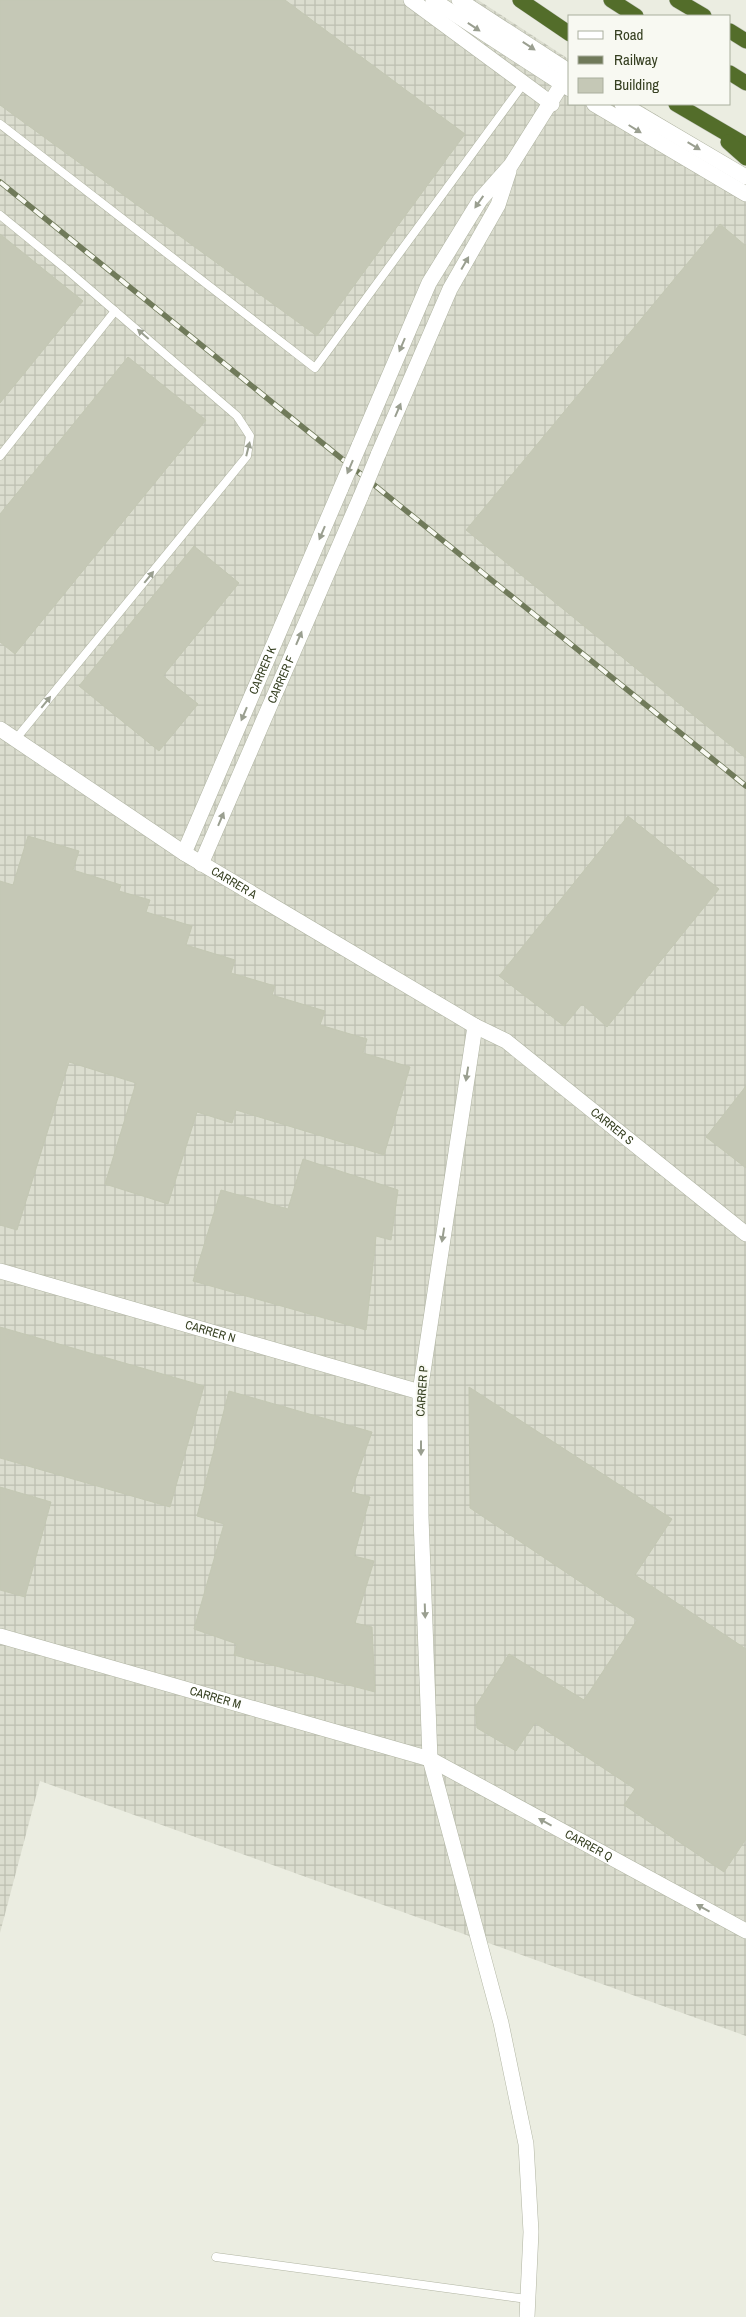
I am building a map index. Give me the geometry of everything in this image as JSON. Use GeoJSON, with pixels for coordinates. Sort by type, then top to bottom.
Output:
{"type":"FeatureCollection","features":[{"type":"Feature","properties":{"kind":"highway"},"geometry":{"type":"LineString","coordinates":[[520,0],[568,33]]}},
{"type":"Feature","properties":{"kind":"highway"},"geometry":{"type":"LineString","coordinates":[[611,0],[634,15]]}},
{"type":"Feature","properties":{"kind":"highway"},"geometry":{"type":"LineString","coordinates":[[677,0],[702,15]]}},
{"type":"Feature","properties":{"kind":"highway"},"geometry":{"type":"LineString","coordinates":[[731,32],[746,41]]}},
{"type":"Feature","properties":{"kind":"highway"},"geometry":{"type":"LineString","coordinates":[[731,74],[746,83]]}},
{"type":"Feature","properties":{"kind":"highway"},"geometry":{"type":"LineString","coordinates":[[678,105],[710,126],[746,145]]}},
{"type":"Feature","properties":{"kind":"highway"},"geometry":{"type":"LineString","coordinates":[[710,126],[746,158]]}},
{"type":"Feature","properties":{"kind":"street"},"geometry":{"type":"LineString","coordinates":[[411,0],[552,104]]}},
{"type":"Feature","properties":{"kind":"street"},"geometry":{"type":"LineString","coordinates":[[433,0],[567,82]]}},
{"type":"Feature","properties":{"kind":"street"},"geometry":{"type":"LineString","coordinates":[[459,0],[567,82]]}},
{"type":"Feature","properties":{"kind":"street"},"geometry":{"type":"LineString","coordinates":[[511,166],[567,82]]}},
{"type":"Feature","properties":{"kind":"street"},"geometry":{"type":"LineString","coordinates":[[596,105],[746,194]]}},
{"type":"Feature","properties":{"kind":"street"},"geometry":{"type":"LineString","coordinates":[[624,105],[746,177]]}},
{"type":"Feature","properties":{"kind":"street","name":"CARRER K"},"geometry":{"type":"LineString","coordinates":[[184,853],[429,283],[480,200],[511,166]]}},
{"type":"Feature","properties":{"kind":"street","name":"CARRER F"},"geometry":{"type":"LineString","coordinates":[[201,864],[450,290],[498,205],[511,166]]}},
{"type":"Feature","properties":{"kind":"street","name":"CARRER A"},"geometry":{"type":"LineString","coordinates":[[6,738],[201,864],[475,1026]]}},
{"type":"Feature","properties":{"kind":"street","name":"CARRER S"},"geometry":{"type":"LineString","coordinates":[[475,1026],[506,1041],[746,1234]]}},
{"type":"Feature","properties":{"kind":"street","name":"CARRER P"},"geometry":{"type":"LineString","coordinates":[[475,1026],[420,1392],[421,1516],[430,1760],[501,2023],[526,2144],[531,2232],[527,2317]]}},
{"type":"Feature","properties":{"kind":"street","name":"CARRER N"},"geometry":{"type":"LineString","coordinates":[[0,1271],[420,1392]]}},
{"type":"Feature","properties":{"kind":"street","name":"CARRER M"},"geometry":{"type":"LineString","coordinates":[[0,1636],[430,1760]]}},
{"type":"Feature","properties":{"kind":"street","name":"CARRER Q"},"geometry":{"type":"LineString","coordinates":[[430,1760],[746,1931]]}},
{"type":"Feature","properties":{"kind":"lane"},"geometry":{"type":"LineString","coordinates":[[0,124],[315,368],[524,83]]}},
{"type":"Feature","properties":{"kind":"lane"},"geometry":{"type":"LineString","coordinates":[[0,215],[237,416],[250,436],[250,447],[247,456],[6,738]]}},
{"type":"Feature","properties":{"kind":"lane"},"geometry":{"type":"LineString","coordinates":[[0,456],[115,311]]}},
{"type":"Feature","properties":{"kind":"lane"},"geometry":{"type":"LineString","coordinates":[[216,2257],[527,2299]]}},
{"type":"Feature","properties":{"kind":"shaded area"},"geometry":{"type":"Polygon","coordinates":[[[0,0],[478,0],[568,59],[568,105],[641,105],[746,170],[746,2036],[40,1781],[0,1933],[0,0]]]}},
{"type":"Feature","properties":{"kind":"building"},"geometry":{"type":"Polygon","coordinates":[[[0,0],[285,0],[465,134],[317,336],[0,105],[0,0]]]}},
{"type":"Feature","properties":{"kind":"building"},"geometry":{"type":"Polygon","coordinates":[[[720,224],[746,246],[746,758],[466,530],[720,224]]]}},
{"type":"Feature","properties":{"kind":"building"},"geometry":{"type":"Polygon","coordinates":[[[0,234],[83,301],[0,403],[0,234]]]}},
{"type":"Feature","properties":{"kind":"building"},"geometry":{"type":"Polygon","coordinates":[[[128,357],[206,420],[15,654],[0,642],[0,514],[128,357]]]}},
{"type":"Feature","properties":{"kind":"building"},"geometry":{"type":"Polygon","coordinates":[[[194,546],[239,583],[163,676],[198,704],[159,751],[79,686],[194,546]]]}},
{"type":"Feature","properties":{"kind":"building"},"geometry":{"type":"Polygon","coordinates":[[[628,816],[719,889],[607,1027],[582,1004],[564,1026],[499,976],[628,816]]]}},
{"type":"Feature","properties":{"kind":"building"},"geometry":{"type":"Polygon","coordinates":[[[28,836],[79,851],[73,870],[121,885],[119,891],[150,900],[146,912],[192,926],[186,945],[235,960],[231,973],[275,986],[272,995],[325,1011],[320,1025],[367,1039],[363,1053],[410,1067],[384,1155],[236,1110],[232,1123],[197,1112],[168,1204],[105,1184],[136,1083],[69,1062],[17,1230],[0,1225],[0,881],[13,885],[28,836]]]}},
{"type":"Feature","properties":{"kind":"building"},"geometry":{"type":"Polygon","coordinates":[[[746,1086],[746,1168],[706,1137],[746,1086]]]}},
{"type":"Feature","properties":{"kind":"building"},"geometry":{"type":"Polygon","coordinates":[[[303,1159],[398,1190],[391,1240],[376,1236],[366,1330],[193,1281],[221,1190],[288,1209],[303,1159]]]}},
{"type":"Feature","properties":{"kind":"building"},"geometry":{"type":"Polygon","coordinates":[[[0,1327],[204,1386],[170,1507],[0,1458],[0,1327]]]}},
{"type":"Feature","properties":{"kind":"building"},"geometry":{"type":"Polygon","coordinates":[[[469,1387],[672,1519],[635,1575],[746,1649],[746,1839],[724,1872],[624,1805],[635,1789],[535,1723],[516,1751],[477,1728],[475,1707],[509,1654],[584,1700],[637,1620],[470,1508],[469,1387]]]}},
{"type":"Feature","properties":{"kind":"building"},"geometry":{"type":"Polygon","coordinates":[[[229,1391],[372,1432],[351,1492],[370,1497],[354,1556],[374,1561],[355,1623],[372,1627],[375,1692],[234,1655],[237,1644],[194,1629],[224,1524],[197,1516],[229,1391]]]}},
{"type":"Feature","properties":{"kind":"building"},"geometry":{"type":"Polygon","coordinates":[[[0,1487],[51,1502],[25,1597],[0,1590],[0,1487]]]}},
{"type":"Feature","properties":{"kind":"railway"},"geometry":{"type":"LineString","coordinates":[[0,182],[746,786]]}}]}
